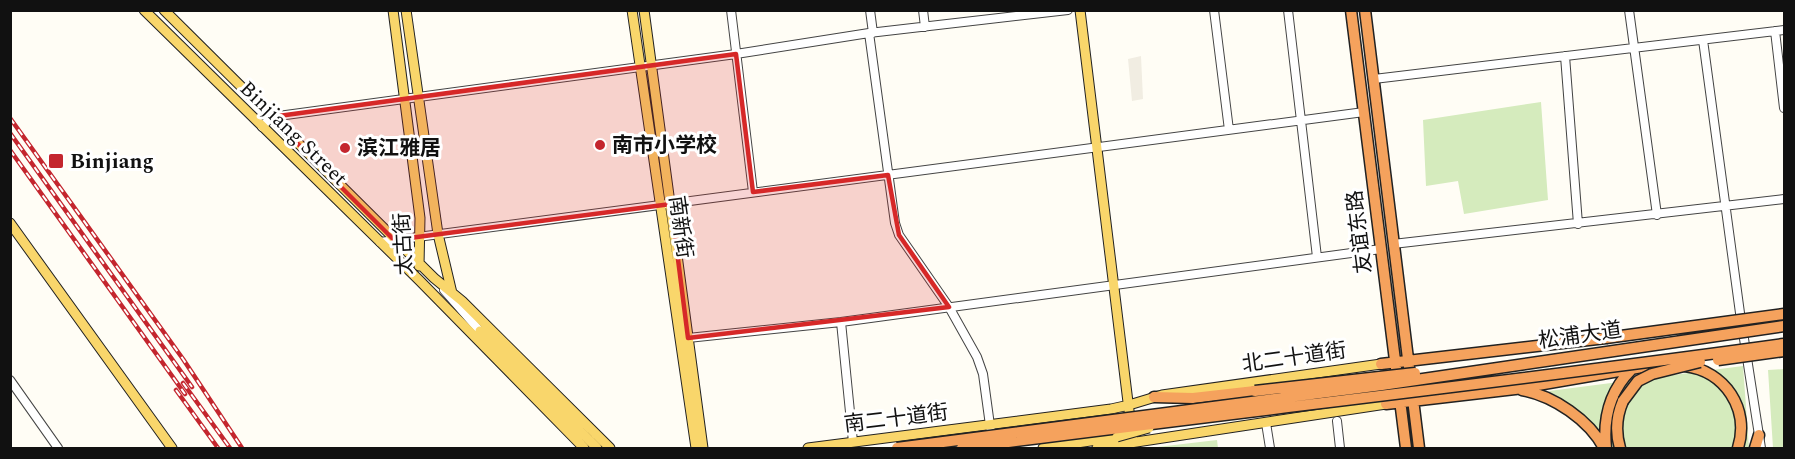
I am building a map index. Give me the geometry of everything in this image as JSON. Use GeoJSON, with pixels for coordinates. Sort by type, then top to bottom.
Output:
{"type":"FeatureCollection","features":[{"type":"Feature","properties":{"kind":"highway","name":"友谊东路"},"geometry":{"type":"LineString","coordinates":[[1351,10],[1406,448]]}},
{"type":"Feature","properties":{"kind":"highway","name":"友谊东路"},"geometry":{"type":"LineString","coordinates":[[1365,10],[1419,448]]}},
{"type":"Feature","properties":{"kind":"highway","name":"北二十道街"},"geometry":{"type":"LineString","coordinates":[[1381,364],[1606,338],[1785,314]]}},
{"type":"Feature","properties":{"kind":"highway","name":"松浦大道"},"geometry":{"type":"LineString","coordinates":[[897,448],[1382,385],[1785,326]]}},
{"type":"Feature","properties":{"kind":"highway","name":"松浦大道"},"geometry":{"type":"LineString","coordinates":[[1385,400],[1785,344]]}},
{"type":"Feature","properties":{"kind":"highway"},"geometry":{"type":"LineString","coordinates":[[1620,448],[1617,421],[1623,400],[1638,381],[1652,374],[1693,363],[1785,351]]}},
{"type":"Feature","properties":{"kind":"highway"},"geometry":{"type":"LineString","coordinates":[[1154,397],[1193,398],[1360,378],[1523,364]]}},
{"type":"Feature","properties":{"kind":"highway"},"geometry":{"type":"LineString","coordinates":[[962,448],[1176,420],[1385,400],[1400,403],[1515,389],[1668,364],[1700,369],[1720,380],[1728,389],[1738,406],[1742,428],[1738,448]]}},
{"type":"Feature","properties":{"kind":"highway"},"geometry":{"type":"LineString","coordinates":[[1605,448],[1607,413],[1621,380],[1631,370]]}},
{"type":"Feature","properties":{"kind":"highway"},"geometry":{"type":"LineString","coordinates":[[1515,389],[1542,396],[1568,410],[1593,432],[1605,448]]}},
{"type":"Feature","properties":{"kind":"highway"},"geometry":{"type":"LineString","coordinates":[[1755,448],[1759,435]]}},
{"type":"Feature","properties":{"kind":"main road","name":"Binjiang Street"},"geometry":{"type":"LineString","coordinates":[[144,10],[419,280]]}},
{"type":"Feature","properties":{"kind":"main road"},"geometry":{"type":"LineString","coordinates":[[164,10],[434,278]]}},
{"type":"Feature","properties":{"kind":"main road","name":"太古街"},"geometry":{"type":"LineString","coordinates":[[393,10],[420,218],[419,280],[584,448]]}},
{"type":"Feature","properties":{"kind":"main road"},"geometry":{"type":"LineString","coordinates":[[406,10],[438,234],[452,293]]}},
{"type":"Feature","properties":{"kind":"main road","name":"南新街"},"geometry":{"type":"LineString","coordinates":[[632,10],[696,448]]}},
{"type":"Feature","properties":{"kind":"main road"},"geometry":{"type":"LineString","coordinates":[[644,10],[703,448]]}},
{"type":"Feature","properties":{"kind":"main road"},"geometry":{"type":"LineString","coordinates":[[1080,10],[1133,443]]}},
{"type":"Feature","properties":{"kind":"main road"},"geometry":{"type":"LineString","coordinates":[[10,223],[13,233],[167,448]]}},
{"type":"Feature","properties":{"kind":"main road"},"geometry":{"type":"LineString","coordinates":[[13,233],[172,448]]}},
{"type":"Feature","properties":{"kind":"main road","name":"太古街"},"geometry":{"type":"LineString","coordinates":[[434,278],[610,448]]}},
{"type":"Feature","properties":{"kind":"main road","name":"太古街"},"geometry":{"type":"LineString","coordinates":[[480,331],[597,448]]}},
{"type":"Feature","properties":{"kind":"main road","name":"北二十道街"},"geometry":{"type":"LineString","coordinates":[[989,424],[1129,405],[1154,397],[1381,364]]}},
{"type":"Feature","properties":{"kind":"main road"},"geometry":{"type":"LineString","coordinates":[[1097,448],[1266,423],[1385,400]]}},
{"type":"Feature","properties":{"kind":"main road"},"geometry":{"type":"LineString","coordinates":[[1043,448],[1117,437],[1176,420]]}},
{"type":"Feature","properties":{"kind":"main road","name":"南二十道街"},"geometry":{"type":"LineString","coordinates":[[808,448],[989,424]]}},
{"type":"Feature","properties":{"kind":"street"},"geometry":{"type":"LineString","coordinates":[[731,10],[753,192]]}},
{"type":"Feature","properties":{"kind":"street"},"geometry":{"type":"LineString","coordinates":[[870,10],[895,223],[899,236],[949,307],[977,357],[983,374],[993,448]]}},
{"type":"Feature","properties":{"kind":"street"},"geometry":{"type":"LineString","coordinates":[[923,10],[925,27]]}},
{"type":"Feature","properties":{"kind":"street"},"geometry":{"type":"LineString","coordinates":[[262,127],[271,117],[736,54],[871,33],[1068,10]]}},
{"type":"Feature","properties":{"kind":"street"},"geometry":{"type":"LineString","coordinates":[[1214,10],[1229,130]]}},
{"type":"Feature","properties":{"kind":"street"},"geometry":{"type":"LineString","coordinates":[[1288,10],[1317,256]]}},
{"type":"Feature","properties":{"kind":"street"},"geometry":{"type":"LineString","coordinates":[[1629,10],[1657,215]]}},
{"type":"Feature","properties":{"kind":"street"},"geometry":{"type":"LineString","coordinates":[[1374,78],[1785,30]]}},
{"type":"Feature","properties":{"kind":"street"},"geometry":{"type":"LineString","coordinates":[[1775,31],[1785,108]]}},
{"type":"Feature","properties":{"kind":"street"},"geometry":{"type":"LineString","coordinates":[[1703,40],[1761,448]]}},
{"type":"Feature","properties":{"kind":"street"},"geometry":{"type":"LineString","coordinates":[[1565,56],[1578,224]]}},
{"type":"Feature","properties":{"kind":"street"},"geometry":{"type":"LineString","coordinates":[[380,242],[1364,112]]}},
{"type":"Feature","properties":{"kind":"street"},"geometry":{"type":"LineString","coordinates":[[1393,244],[1785,199]]}},
{"type":"Feature","properties":{"kind":"street"},"geometry":{"type":"LineString","coordinates":[[688,338],[842,322],[1381,249]]}},
{"type":"Feature","properties":{"kind":"street","name":"太古街"},"geometry":{"type":"LineString","coordinates":[[434,278],[480,331]]}},
{"type":"Feature","properties":{"kind":"street"},"geometry":{"type":"LineString","coordinates":[[842,322],[853,442]]}},
{"type":"Feature","properties":{"kind":"street"},"geometry":{"type":"LineString","coordinates":[[10,380],[57,448]]}},
{"type":"Feature","properties":{"kind":"street"},"geometry":{"type":"LineString","coordinates":[[1337,421],[1340,448]]}},
{"type":"Feature","properties":{"kind":"street"},"geometry":{"type":"LineString","coordinates":[[1266,423],[1270,448]]}},
{"type":"Feature","properties":{"kind":"highlighted area"},"geometry":{"type":"Polygon","coordinates":[[[736,54],[753,192],[888,175],[899,235],[949,307],[688,338],[671,204],[394,240],[271,117],[413,99],[736,54]]]}},
{"type":"Feature","properties":{"kind":"green space"},"geometry":{"type":"Polygon","coordinates":[[[1541,102],[1548,200],[1464,214],[1458,181],[1426,186],[1423,120],[1541,102]]]}},
{"type":"Feature","properties":{"kind":"green space"},"geometry":{"type":"Polygon","coordinates":[[[1743,366],[1749,448],[1610,448],[1549,391],[1743,366]]]}},
{"type":"Feature","properties":{"kind":"green space"},"geometry":{"type":"Polygon","coordinates":[[[1784,369],[1784,448],[1773,448],[1768,370],[1784,369]]]}},
{"type":"Feature","properties":{"kind":"green space"},"geometry":{"type":"Polygon","coordinates":[[[1217,440],[1218,448],[1149,448],[1217,440]]]}},
{"type":"Feature","properties":{"kind":"shaded area"},"geometry":{"type":"Polygon","coordinates":[[[1141,56],[1143,99],[1132,101],[1128,59],[1141,56]]]}},
{"type":"Feature","properties":{"kind":"railway"},"geometry":{"type":"LineString","coordinates":[[10,118],[183,359],[242,448]]}},
{"type":"Feature","properties":{"kind":"railway"},"geometry":{"type":"LineString","coordinates":[[10,133],[192,387]]}},
{"type":"Feature","properties":{"kind":"railway"},"geometry":{"type":"LineString","coordinates":[[10,150],[185,394]]}},
{"type":"Feature","properties":{"kind":"railway"},"geometry":{"type":"LineString","coordinates":[[183,383],[230,448]]}},
{"type":"Feature","properties":{"kind":"railway"},"geometry":{"type":"LineString","coordinates":[[176,390],[218,448]]}},
{"type":"Feature","properties":{"kind":"place","name":"南市小学校"},"geometry":{"type":"Point","coordinates":[600,145]}},
{"type":"Feature","properties":{"kind":"place","name":"滨江雅居"},"geometry":{"type":"Point","coordinates":[345,148]}},
{"type":"Feature","properties":{"kind":"place","name":"Binjiang"},"geometry":{"type":"Point","coordinates":[56,161]}}]}
